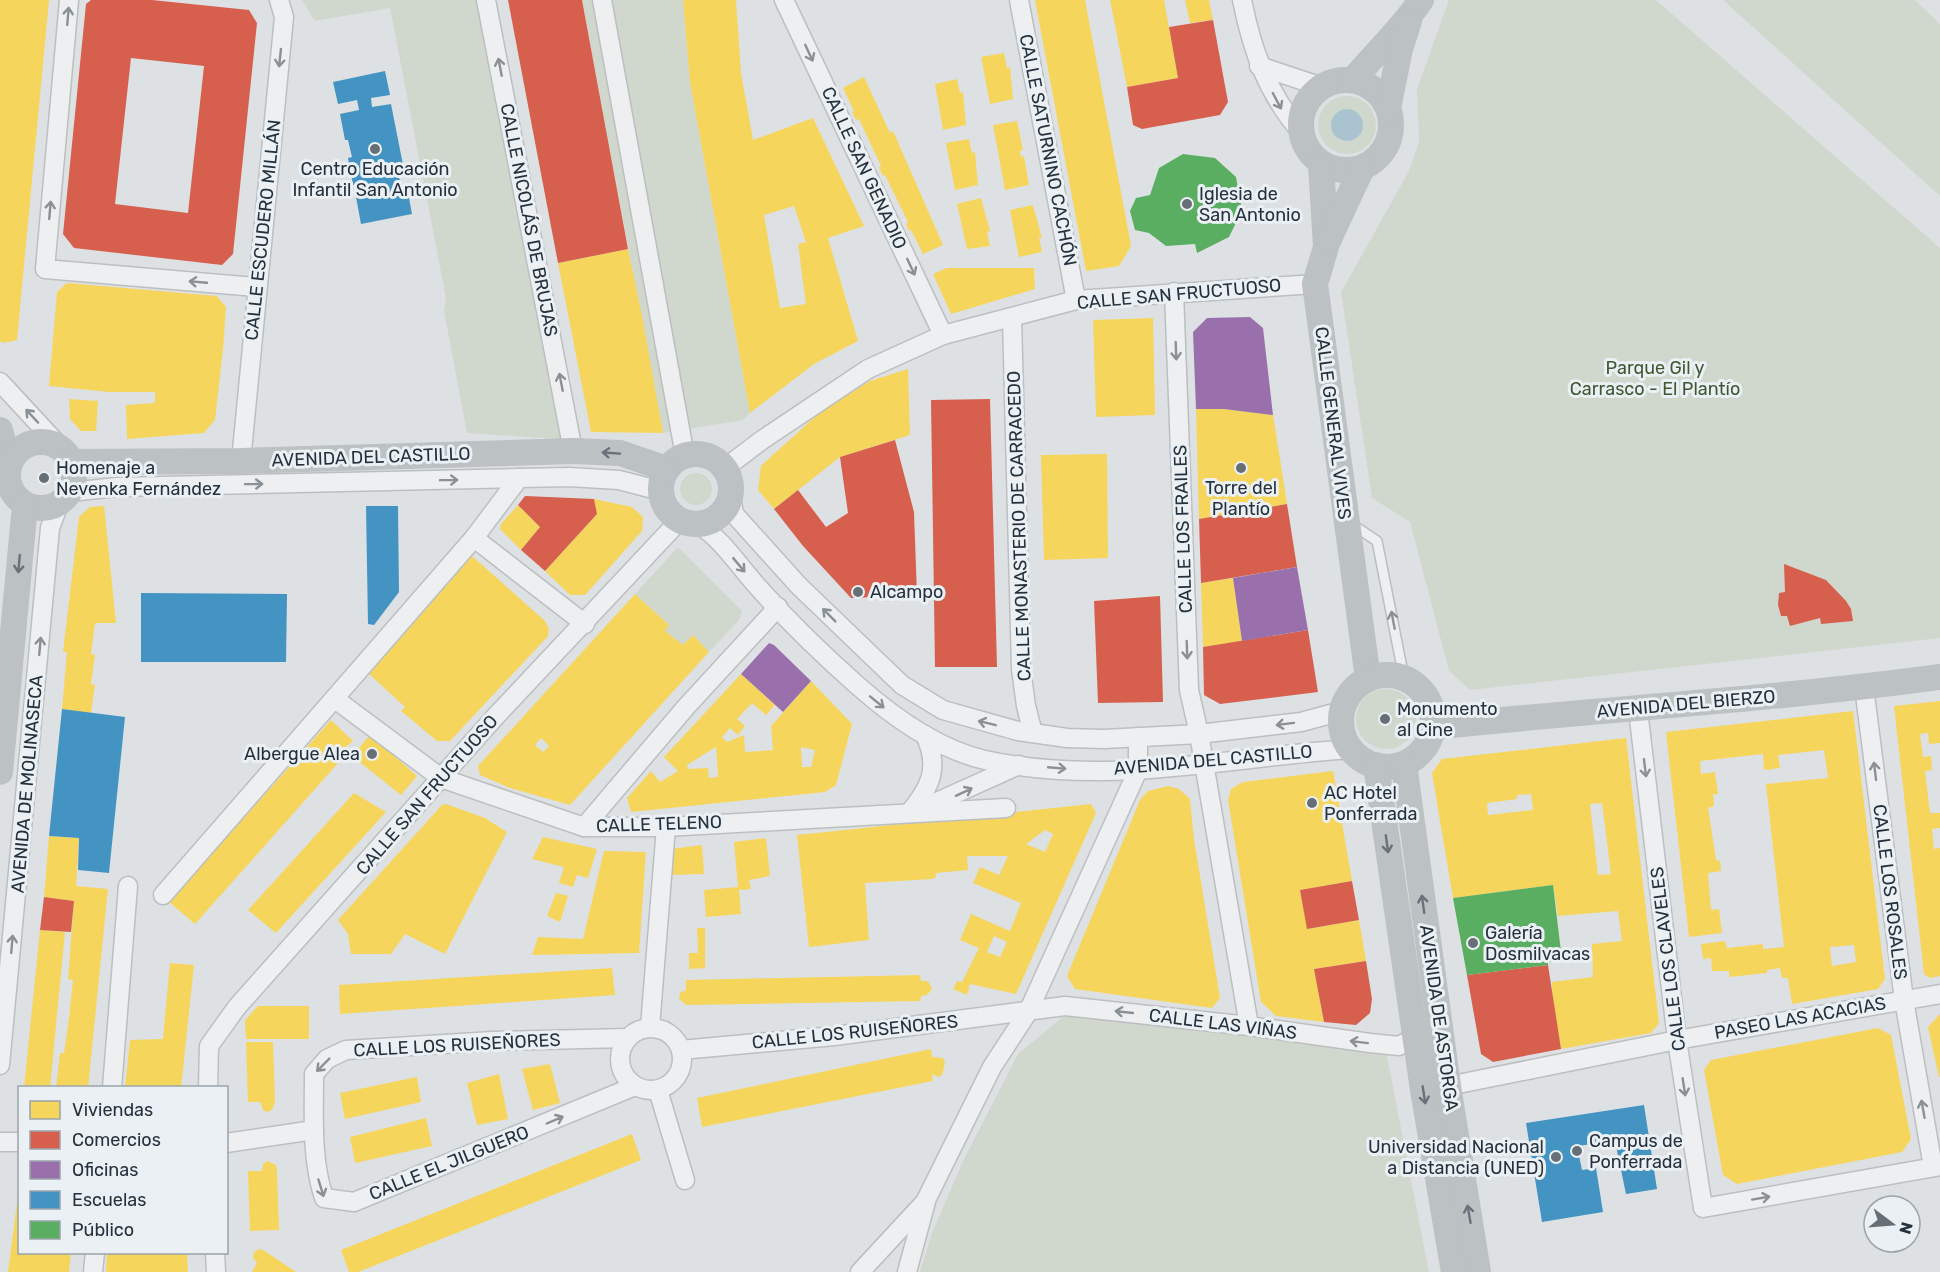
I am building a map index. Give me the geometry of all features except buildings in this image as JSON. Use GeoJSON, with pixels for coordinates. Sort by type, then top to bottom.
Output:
{"type":"FeatureCollection","features":[{"type":"Feature","properties":{"kind":"main road"},"geometry":{"type":"LineString","coordinates":[[1353,80],[1416,8]]}},
{"type":"Feature","properties":{"kind":"main road"},"geometry":{"type":"LineString","coordinates":[[1388,108],[1374,90],[1353,80],[1342,80],[1322,87],[1305,106],[1301,132],[1311,156],[1321,164],[1341,171],[1362,168],[1379,155],[1390,137],[1391,122],[1388,108],[1400,49],[1416,8]]}},
{"type":"Feature","properties":{"kind":"main road","name":"CALLE GENERAL VIVES"},"geometry":{"type":"LineString","coordinates":[[1321,164],[1326,247]]}},
{"type":"Feature","properties":{"kind":"main road","name":"CALLE GENERAL VIVES"},"geometry":{"type":"LineString","coordinates":[[1362,168],[1326,247],[1315,284],[1357,599],[1385,677]]}},
{"type":"Feature","properties":{"kind":"main road"},"geometry":{"type":"LineString","coordinates":[[0,430],[5,471],[10,491],[25,506],[42,509],[64,498],[74,477],[67,456],[47,442],[29,444],[14,454],[5,471]]}},
{"type":"Feature","properties":{"kind":"main road","name":"AVENIDA DEL CASTILLO"},"geometry":{"type":"LineString","coordinates":[[67,456],[241,461],[573,445],[620,453],[671,472]]}},
{"type":"Feature","properties":{"kind":"main road"},"geometry":{"type":"LineString","coordinates":[[707,455],[725,468],[732,486],[731,496],[719,516],[689,522],[670,513],[671,472],[707,455]]}},
{"type":"Feature","properties":{"kind":"main road","name":"AVENIDA DE MOLINASECA"},"geometry":{"type":"LineString","coordinates":[[0,772],[25,506]]}},
{"type":"Feature","properties":{"kind":"main road"},"geometry":{"type":"LineString","coordinates":[[1385,677],[1417,686],[1427,698],[1432,712],[1432,727],[1423,749],[1404,764],[1376,765],[1362,759],[1351,749],[1344,737],[1342,711],[1347,698],[1356,687],[1385,677]]}},
{"type":"Feature","properties":{"kind":"main road","name":"AVENIDA DEL BIERZO"},"geometry":{"type":"LineString","coordinates":[[1432,727],[1638,710],[1940,677]]}},
{"type":"Feature","properties":{"kind":"main road","name":"AVENIDA DE ASTORGA"},"geometry":{"type":"LineString","coordinates":[[1404,764],[1448,1086],[1478,1272]]}},
{"type":"Feature","properties":{"kind":"main road","name":"AVENIDA DE ASTORGA"},"geometry":{"type":"LineString","coordinates":[[1376,765],[1415,1037],[1454,1272]]}},
{"type":"Feature","properties":{"kind":"street"},"geometry":{"type":"LineString","coordinates":[[69,0],[45,269],[256,286]]}},
{"type":"Feature","properties":{"kind":"street","name":"CALLE ESCUDERO MILLÁN"},"geometry":{"type":"LineString","coordinates":[[241,461],[256,286],[284,17],[279,0]]}},
{"type":"Feature","properties":{"kind":"street","name":"CALLE NICOLÁS DE BRUJAS"},"geometry":{"type":"LineString","coordinates":[[486,0],[573,445]]}},
{"type":"Feature","properties":{"kind":"street"},"geometry":{"type":"LineString","coordinates":[[602,0],[671,472]]}},
{"type":"Feature","properties":{"kind":"street","name":"CALLE SAN GENADIO"},"geometry":{"type":"LineString","coordinates":[[784,0],[943,335]]}},
{"type":"Feature","properties":{"kind":"street","name":"CALLE SATURNINO CACHÓN"},"geometry":{"type":"LineString","coordinates":[[1019,0],[1076,300]]}},
{"type":"Feature","properties":{"kind":"street"},"geometry":{"type":"LineString","coordinates":[[1242,0],[1259,66],[1284,113],[1301,132]]}},
{"type":"Feature","properties":{"kind":"street"},"geometry":{"type":"LineString","coordinates":[[1259,66],[1322,87]]}},
{"type":"Feature","properties":{"kind":"street","name":"CALLE SAN FRUCTUOSO"},"geometry":{"type":"LineString","coordinates":[[725,468],[762,440],[868,369],[943,335],[1076,300],[1315,284]]}},
{"type":"Feature","properties":{"kind":"street","name":"CALLE LOS FRAILES"},"geometry":{"type":"LineString","coordinates":[[1174,292],[1189,690],[1199,734],[1249,1026]]}},
{"type":"Feature","properties":{"kind":"street","name":"CALLE MONASTERIO DE CARRACEDO"},"geometry":{"type":"LineString","coordinates":[[1011,318],[1021,669],[1026,706],[1033,733]]}},
{"type":"Feature","properties":{"kind":"street"},"geometry":{"type":"LineString","coordinates":[[0,382],[67,456]]}},
{"type":"Feature","properties":{"kind":"street","name":"AVENIDA DEL CASTILLO"},"geometry":{"type":"LineString","coordinates":[[64,498],[139,487],[519,478],[619,480],[671,472]]}},
{"type":"Feature","properties":{"kind":"street"},"geometry":{"type":"LineString","coordinates":[[163,895],[474,538],[519,478]]}},
{"type":"Feature","properties":{"kind":"street","name":"AVENIDA DEL CASTILLO"},"geometry":{"type":"LineString","coordinates":[[731,496],[734,514],[799,586],[902,685],[943,710],[983,723],[1033,733],[1076,738],[1199,734],[1301,722],[1342,711]]}},
{"type":"Feature","properties":{"kind":"street","name":"AVENIDA DE MOLINASECA"},"geometry":{"type":"LineString","coordinates":[[0,1065],[50,528],[64,498]]}},
{"type":"Feature","properties":{"kind":"street","name":"AVENIDA DEL CASTILLO"},"geometry":{"type":"LineString","coordinates":[[689,522],[715,535],[778,607],[881,706],[925,735],[984,759],[1018,765],[1066,769],[1138,770],[1351,749]]}},
{"type":"Feature","properties":{"kind":"street","name":"CALLE SAN FRUCTUOSO"},"geometry":{"type":"LineString","coordinates":[[208,1086],[209,1046],[237,1007],[441,778],[585,624],[689,522]]}},
{"type":"Feature","properties":{"kind":"street"},"geometry":{"type":"LineString","coordinates":[[474,538],[585,624]]}},
{"type":"Feature","properties":{"kind":"street"},"geometry":{"type":"LineString","coordinates":[[584,827],[686,707],[778,607]]}},
{"type":"Feature","properties":{"kind":"street","name":"CALLE LOS ROSALES"},"geometry":{"type":"LineString","coordinates":[[1864,687],[1904,1000],[1936,1166]]}},
{"type":"Feature","properties":{"kind":"street","name":"CALLE TELENO"},"geometry":{"type":"LineString","coordinates":[[335,699],[441,778],[584,827],[666,827],[1006,808]]}},
{"type":"Feature","properties":{"kind":"street","name":"CALLE LOS CLAVELES"},"geometry":{"type":"LineString","coordinates":[[1638,710],[1677,1040],[1703,1208],[1936,1166]]}},
{"type":"Feature","properties":{"kind":"street"},"geometry":{"type":"LineString","coordinates":[[909,813],[920,800],[932,777],[933,752],[925,735]]}},
{"type":"Feature","properties":{"kind":"street"},"geometry":{"type":"LineString","coordinates":[[907,1272],[927,1198],[992,1068],[1028,1012],[1138,770],[1138,737]]}},
{"type":"Feature","properties":{"kind":"street","name":"CALLE TELENO"},"geometry":{"type":"LineString","coordinates":[[909,813],[948,799],[1018,765]]}},
{"type":"Feature","properties":{"kind":"street"},"geometry":{"type":"LineString","coordinates":[[650,1027],[666,827]]}},
{"type":"Feature","properties":{"kind":"street"},"geometry":{"type":"LineString","coordinates":[[112,1086],[128,886]]}},
{"type":"Feature","properties":{"kind":"street","name":"PASEO LAS ACACIAS"},"geometry":{"type":"LineString","coordinates":[[1448,1086],[1677,1040],[1940,994]]}},
{"type":"Feature","properties":{"kind":"street","name":"CALLE LAS VIÑAS"},"geometry":{"type":"LineString","coordinates":[[1028,1012],[1065,1006],[1249,1026],[1398,1046],[1415,1037]]}},
{"type":"Feature","properties":{"kind":"street","name":"CALLE LOS RUISEÑORES"},"geometry":{"type":"LineString","coordinates":[[681,1050],[834,1036],[1028,1012]]}},
{"type":"Feature","properties":{"kind":"street"},"geometry":{"type":"LineString","coordinates":[[650,1027],[670,1034],[681,1050],[682,1063],[678,1075],[658,1090],[646,1090],[635,1086],[627,1078],[620,1058],[628,1038],[638,1030],[650,1027]]}},
{"type":"Feature","properties":{"kind":"street","name":"CALLE LOS RUISEÑORES"},"geometry":{"type":"LineString","coordinates":[[314,1130],[314,1074],[327,1059],[346,1050],[493,1041],[628,1038]]}},
{"type":"Feature","properties":{"kind":"street","name":"CALLE EL JILGUERO"},"geometry":{"type":"LineString","coordinates":[[314,1130],[318,1180],[324,1198],[354,1202],[635,1086]]}},
{"type":"Feature","properties":{"kind":"street"},"geometry":{"type":"LineString","coordinates":[[658,1090],[686,1180]]}},
{"type":"Feature","properties":{"kind":"street"},"geometry":{"type":"LineString","coordinates":[[228,1143],[314,1130]]}},
{"type":"Feature","properties":{"kind":"street"},"geometry":{"type":"LineString","coordinates":[[0,1142],[18,1142]]}},
{"type":"Feature","properties":{"kind":"street"},"geometry":{"type":"LineString","coordinates":[[860,1272],[927,1198]]}},
{"type":"Feature","properties":{"kind":"street"},"geometry":{"type":"LineString","coordinates":[[93,1272],[95,1254]]}},
{"type":"Feature","properties":{"kind":"street"},"geometry":{"type":"LineString","coordinates":[[215,1254],[216,1272]]}},
{"type":"Feature","properties":{"kind":"lane"},"geometry":{"type":"LineString","coordinates":[[1345,520],[1377,541],[1385,677]]}},
{"type":"Feature","properties":{"kind":"green space"},"geometry":{"type":"Polygon","coordinates":[[[302,0],[486,0],[573,440],[467,433],[444,311],[446,298],[390,8],[315,21],[302,0]]]}},
{"type":"Feature","properties":{"kind":"green space"},"geometry":{"type":"Polygon","coordinates":[[[582,0],[683,0],[690,82],[750,413],[743,420],[663,433],[582,0]]]}},
{"type":"Feature","properties":{"kind":"green space","name":"Parque Gil y Carrasco - El Plantío"},"geometry":{"type":"Polygon","coordinates":[[[1449,0],[1656,0],[1940,248],[1940,638],[1470,690],[1449,671],[1410,522],[1372,498],[1341,292],[1408,173],[1419,142],[1417,89],[1449,0]]]}},
{"type":"Feature","properties":{"kind":"green space"},"geometry":{"type":"Polygon","coordinates":[[[1723,0],[1915,0],[1940,24],[1940,196],[1723,0]]]}},
{"type":"Feature","properties":{"kind":"green space"},"geometry":{"type":"Polygon","coordinates":[[[1341,96],[1353,96],[1368,104],[1376,119],[1376,131],[1368,146],[1353,154],[1341,154],[1326,146],[1318,131],[1318,119],[1326,104],[1341,96]]]}},
{"type":"Feature","properties":{"kind":"green space"},"geometry":{"type":"Polygon","coordinates":[[[696,473],[707,478],[712,489],[707,500],[696,505],[685,500],[680,489],[685,478],[696,473]]]}},
{"type":"Feature","properties":{"kind":"green space"},"geometry":{"type":"Polygon","coordinates":[[[678,547],[742,611],[740,619],[709,652],[693,635],[683,645],[665,631],[669,625],[635,594],[678,547]]]}},
{"type":"Feature","properties":{"kind":"green space"},"geometry":{"type":"Polygon","coordinates":[[[1380,689],[1392,689],[1403,694],[1411,702],[1416,719],[1414,731],[1403,744],[1392,749],[1380,749],[1369,744],[1361,736],[1356,725],[1356,713],[1361,702],[1369,694],[1380,689]]]}},
{"type":"Feature","properties":{"kind":"green space"},"geometry":{"type":"Polygon","coordinates":[[[1065,1015],[1223,1030],[1386,1051],[1429,1272],[920,1272],[932,1233],[963,1161],[1018,1054],[1065,1015]]]}},
{"type":"Feature","properties":{"kind":"water"},"geometry":{"type":"Polygon","coordinates":[[[1347,109],[1358,114],[1363,125],[1358,136],[1347,141],[1336,136],[1331,125],[1336,114],[1347,109]]]}},
{"type":"Feature","properties":{"kind":"place","name":"Centro Educación Infantil San Antonio"},"geometry":{"type":"Point","coordinates":[375,149]}},
{"type":"Feature","properties":{"kind":"place","name":"Iglesia de San Antonio"},"geometry":{"type":"Point","coordinates":[1187,204]}},
{"type":"Feature","properties":{"kind":"place","name":"Torre del Plantío"},"geometry":{"type":"Point","coordinates":[1241,468]}},
{"type":"Feature","properties":{"kind":"place","name":"Homenaje a Nevenka Fernández"},"geometry":{"type":"Point","coordinates":[44,478]}},
{"type":"Feature","properties":{"kind":"place","name":"Alcampo"},"geometry":{"type":"Point","coordinates":[858,592]}},
{"type":"Feature","properties":{"kind":"place","name":"Monumento al Cine"},"geometry":{"type":"Point","coordinates":[1385,719]}},
{"type":"Feature","properties":{"kind":"place","name":"Albergue Alea"},"geometry":{"type":"Point","coordinates":[372,754]}},
{"type":"Feature","properties":{"kind":"place","name":"AC Hotel Ponferrada"},"geometry":{"type":"Point","coordinates":[1312,803]}},
{"type":"Feature","properties":{"kind":"place","name":"Galería Dosmilvacas"},"geometry":{"type":"Point","coordinates":[1473,943]}},
{"type":"Feature","properties":{"kind":"place","name":"Campus de Ponferrada"},"geometry":{"type":"Point","coordinates":[1577,1151]}},
{"type":"Feature","properties":{"kind":"place","name":"Universidad Nacional a Distancia (UNED)"},"geometry":{"type":"Point","coordinates":[1556,1157]}}]}
